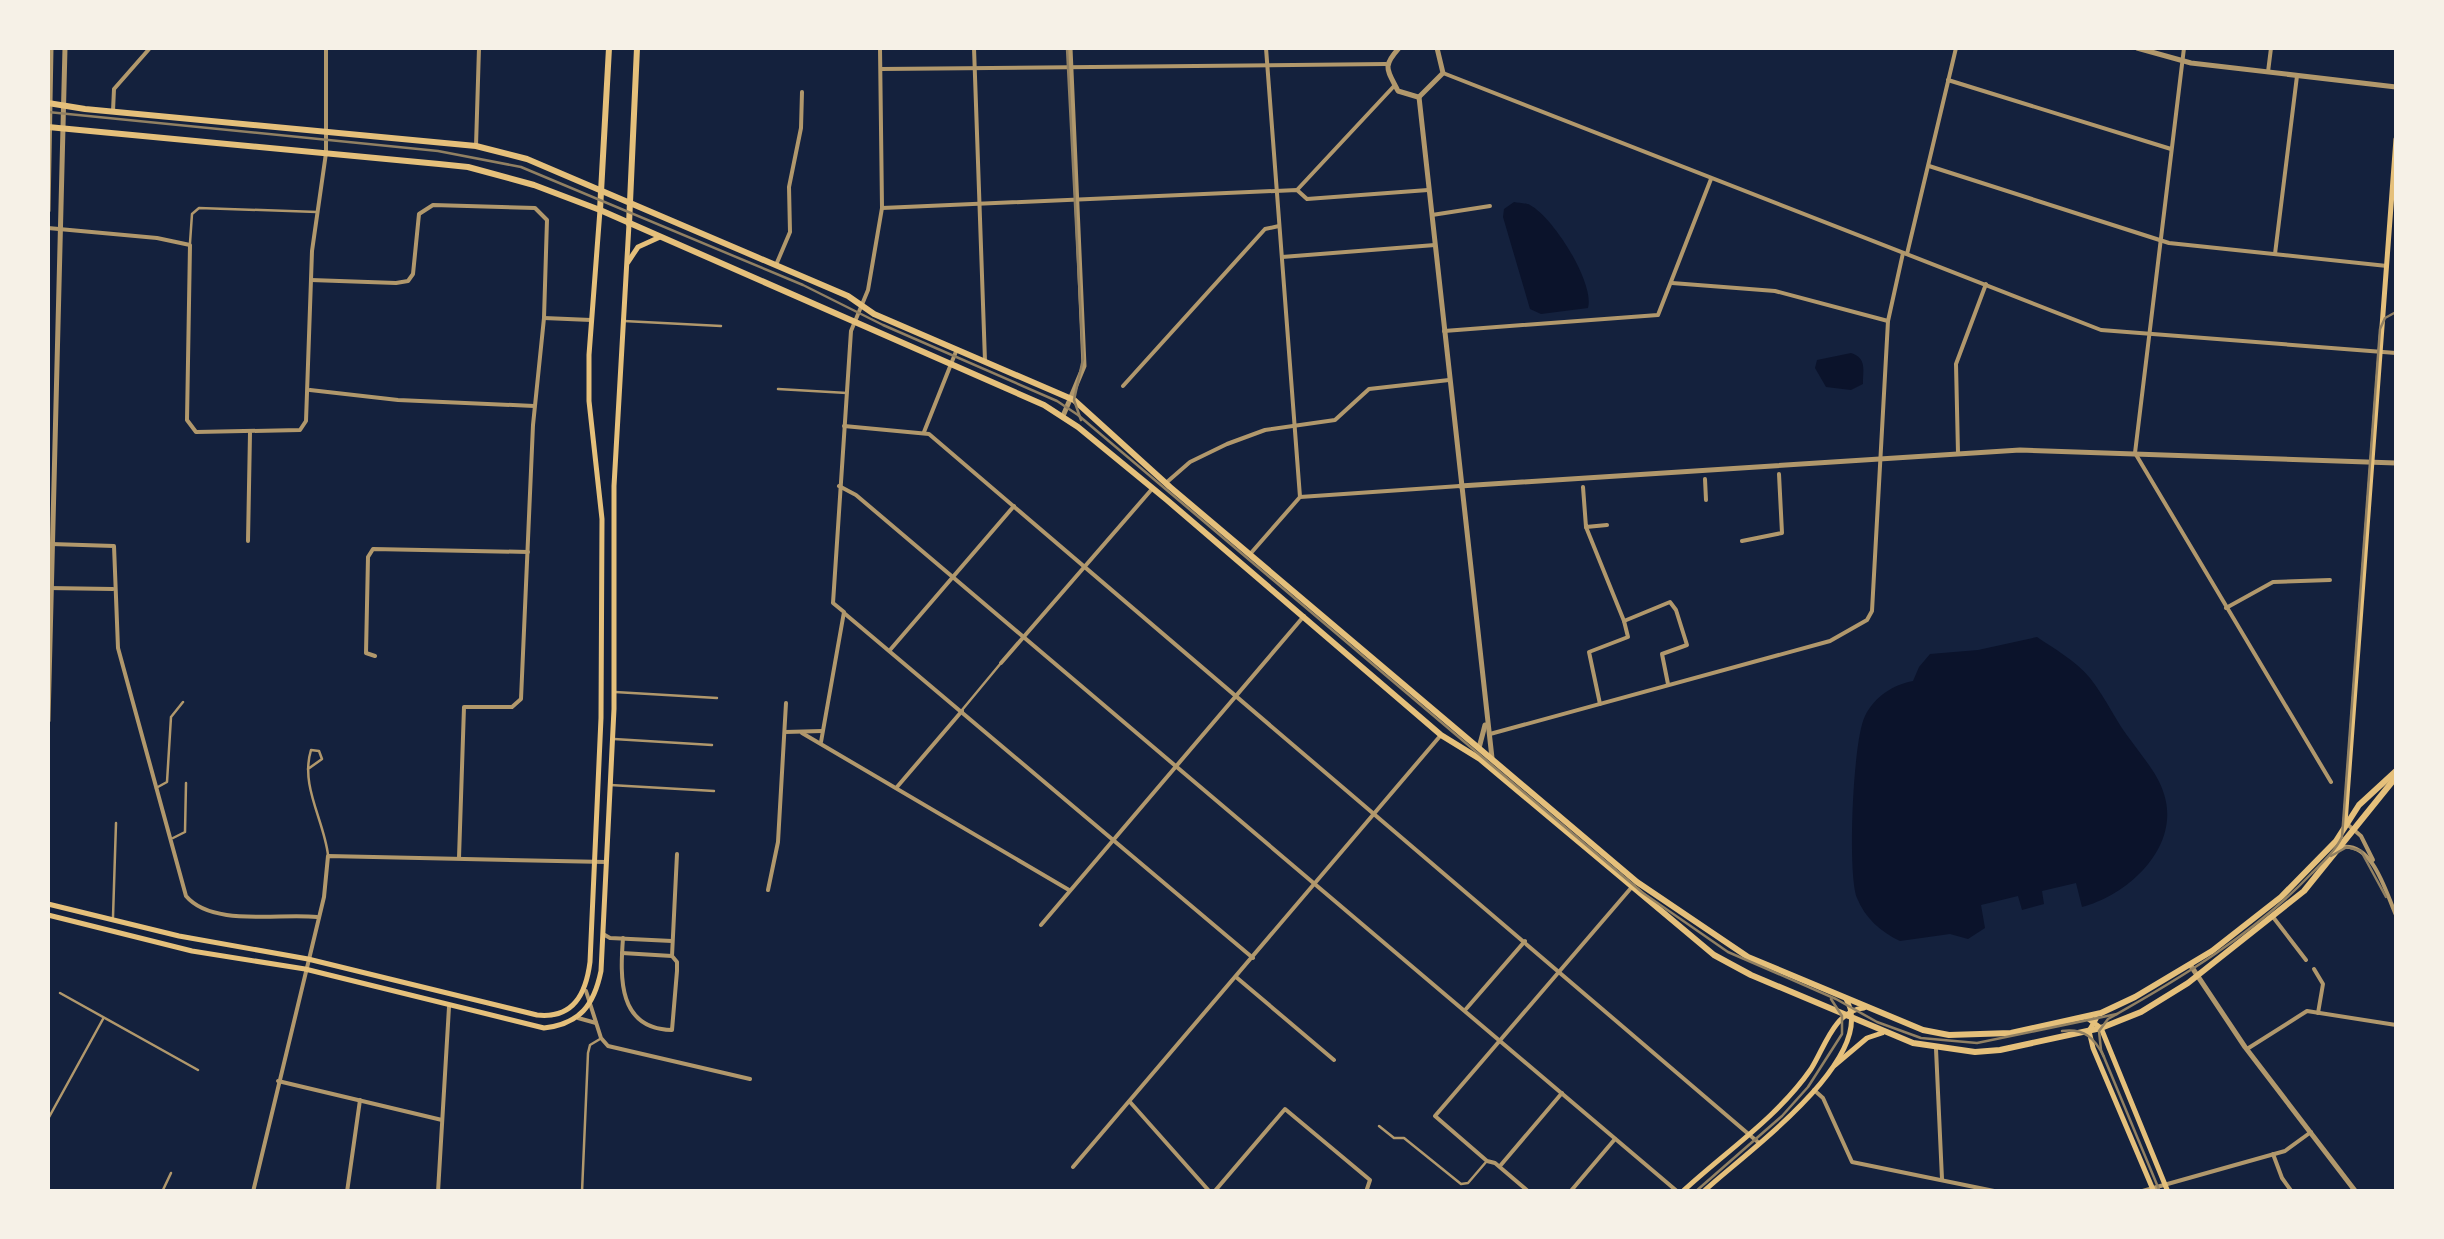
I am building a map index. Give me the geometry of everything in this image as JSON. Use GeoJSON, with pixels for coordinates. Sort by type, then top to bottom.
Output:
{"type":"FeatureCollection","features":[{"type":"Feature","properties":{"kind":"main road"},"geometry":{"type":"LineString","coordinates":[[48,904],[224,946],[308,959],[538,1015],[550,1016],[571,1008],[586,990],[601,718],[602,520],[589,401],[609,48]]}},
{"type":"Feature","properties":{"kind":"main road"},"geometry":{"type":"LineString","coordinates":[[48,915],[192,951],[305,969],[544,1028],[578,1018],[591,1005],[601,971],[603,934],[614,692],[614,515],[638,48]]}},
{"type":"Feature","properties":{"kind":"main road"},"geometry":{"type":"LineString","coordinates":[[49,103],[476,146],[543,164],[1071,398],[1631,888],[1714,955],[1886,1033],[1936,1049],[1993,1052],[2088,1031],[2142,1012],[2197,976],[2304,891],[2396,774]]}},
{"type":"Feature","properties":{"kind":"main road"},"geometry":{"type":"LineString","coordinates":[[48,128],[468,167],[534,184],[853,320],[1063,416],[1304,616],[1441,736],[1492,758],[1637,882],[1748,957],[1908,1026],[1949,1035],[1994,1035],[2100,1012],[2136,998],[2191,966],[2294,886],[2336,842],[2360,805],[2396,774]]}},
{"type":"Feature","properties":{"kind":"main road"},"geometry":{"type":"LineString","coordinates":[[2336,855],[2346,823],[2396,139]]}},
{"type":"Feature","properties":{"kind":"main road"},"geometry":{"type":"LineString","coordinates":[[626,264],[639,246],[660,238]]}},
{"type":"Feature","properties":{"kind":"main road"},"geometry":{"type":"LineString","coordinates":[[1703,1192],[1794,1114],[1830,1070],[1849,1039],[1846,999]]}},
{"type":"Feature","properties":{"kind":"main road"},"geometry":{"type":"LineString","coordinates":[[1828,1008],[1835,1014],[1835,1027]]}},
{"type":"Feature","properties":{"kind":"main road"},"geometry":{"type":"LineString","coordinates":[[1680,1192],[1799,1084],[1835,1027],[1864,1008]]}},
{"type":"Feature","properties":{"kind":"main road"},"geometry":{"type":"LineString","coordinates":[[2100,1012],[2098,1025],[2166,1188]]}},
{"type":"Feature","properties":{"kind":"main road"},"geometry":{"type":"LineString","coordinates":[[2084,1016],[2098,1025]]}},
{"type":"Feature","properties":{"kind":"main road"},"geometry":{"type":"LineString","coordinates":[[2088,1031],[2153,1190]]}},
{"type":"Feature","properties":{"kind":"main road"},"geometry":{"type":"LineString","coordinates":[[1830,1070],[1867,1038],[1886,1033]]}},
{"type":"Feature","properties":{"kind":"street"},"geometry":{"type":"LineString","coordinates":[[48,211],[50,48]]}},
{"type":"Feature","properties":{"kind":"street"},"geometry":{"type":"LineString","coordinates":[[48,722],[65,48]]}},
{"type":"Feature","properties":{"kind":"street"},"geometry":{"type":"LineString","coordinates":[[113,112],[114,89],[150,48]]}},
{"type":"Feature","properties":{"kind":"street"},"geometry":{"type":"LineString","coordinates":[[318,212],[199,208],[192,214],[187,420],[196,432],[300,430],[306,422],[311,280],[326,152],[326,48]]}},
{"type":"Feature","properties":{"kind":"street"},"geometry":{"type":"LineString","coordinates":[[476,146],[480,48]]}},
{"type":"Feature","properties":{"kind":"street"},"geometry":{"type":"LineString","coordinates":[[880,48],[882,208],[868,290],[853,320],[833,602],[1253,958]]}},
{"type":"Feature","properties":{"kind":"street"},"geometry":{"type":"LineString","coordinates":[[974,48],[985,361]]}},
{"type":"Feature","properties":{"kind":"street"},"geometry":{"type":"LineString","coordinates":[[1063,416],[1084,362],[1070,48]]}},
{"type":"Feature","properties":{"kind":"street"},"geometry":{"type":"LineString","coordinates":[[1266,48],[1300,497]]}},
{"type":"Feature","properties":{"kind":"street"},"geometry":{"type":"LineString","coordinates":[[1386,64],[1399,48]]}},
{"type":"Feature","properties":{"kind":"street"},"geometry":{"type":"LineString","coordinates":[[1437,48],[1443,73]]}},
{"type":"Feature","properties":{"kind":"street"},"geometry":{"type":"LineString","coordinates":[[1490,734],[1830,641],[1859,626],[1872,612],[1888,322],[1956,48]]}},
{"type":"Feature","properties":{"kind":"street"},"geometry":{"type":"LineString","coordinates":[[2137,48],[2182,62],[2396,87]]}},
{"type":"Feature","properties":{"kind":"street"},"geometry":{"type":"LineString","coordinates":[[2184,48],[2134,454],[2331,782]]}},
{"type":"Feature","properties":{"kind":"street"},"geometry":{"type":"LineString","coordinates":[[2268,72],[2271,48]]}},
{"type":"Feature","properties":{"kind":"street"},"geometry":{"type":"LineString","coordinates":[[880,68],[1386,64]]}},
{"type":"Feature","properties":{"kind":"street"},"geometry":{"type":"LineString","coordinates":[[1386,64],[1403,94],[1419,98]]}},
{"type":"Feature","properties":{"kind":"street"},"geometry":{"type":"LineString","coordinates":[[1419,98],[1443,73]]}},
{"type":"Feature","properties":{"kind":"street"},"geometry":{"type":"LineString","coordinates":[[1443,73],[2101,330],[2396,352]]}},
{"type":"Feature","properties":{"kind":"street"},"geometry":{"type":"LineString","coordinates":[[2274,254],[2297,76]]}},
{"type":"Feature","properties":{"kind":"street"},"geometry":{"type":"LineString","coordinates":[[1948,80],[2171,149]]}},
{"type":"Feature","properties":{"kind":"street"},"geometry":{"type":"LineString","coordinates":[[776,265],[790,232],[788,187],[801,127],[802,84]]}},
{"type":"Feature","properties":{"kind":"street"},"geometry":{"type":"LineString","coordinates":[[1297,190],[1395,85]]}},
{"type":"Feature","properties":{"kind":"street"},"geometry":{"type":"LineString","coordinates":[[1419,98],[1492,758]]}},
{"type":"Feature","properties":{"kind":"street"},"geometry":{"type":"LineString","coordinates":[[1929,166],[2168,243],[2387,266]]}},
{"type":"Feature","properties":{"kind":"street"},"geometry":{"type":"LineString","coordinates":[[1444,332],[1654,316],[1664,306],[1712,180]]}},
{"type":"Feature","properties":{"kind":"street"},"geometry":{"type":"LineString","coordinates":[[882,208],[1297,190],[1308,199],[1429,190]]}},
{"type":"Feature","properties":{"kind":"street"},"geometry":{"type":"LineString","coordinates":[[311,280],[408,281],[413,274],[419,214],[434,205],[535,208],[544,213],[548,223],[544,318],[534,406],[521,699],[512,707],[467,706],[462,710],[459,858]]}},
{"type":"Feature","properties":{"kind":"street"},"geometry":{"type":"LineString","coordinates":[[1432,215],[1490,206]]}},
{"type":"Feature","properties":{"kind":"street"},"geometry":{"type":"LineString","coordinates":[[1123,386],[1263,231],[1279,226]]}},
{"type":"Feature","properties":{"kind":"street"},"geometry":{"type":"LineString","coordinates":[[48,228],[190,245]]}},
{"type":"Feature","properties":{"kind":"street"},"geometry":{"type":"LineString","coordinates":[[1282,257],[1435,245]]}},
{"type":"Feature","properties":{"kind":"street"},"geometry":{"type":"LineString","coordinates":[[1672,283],[1775,291],[1888,322]]}},
{"type":"Feature","properties":{"kind":"street"},"geometry":{"type":"LineString","coordinates":[[1958,452],[1956,364],[1986,284]]}},
{"type":"Feature","properties":{"kind":"street"},"geometry":{"type":"LineString","coordinates":[[544,318],[591,320]]}},
{"type":"Feature","properties":{"kind":"street"},"geometry":{"type":"LineString","coordinates":[[622,321],[720,326]]}},
{"type":"Feature","properties":{"kind":"street"},"geometry":{"type":"LineString","coordinates":[[924,432],[957,349]]}},
{"type":"Feature","properties":{"kind":"street"},"geometry":{"type":"LineString","coordinates":[[1166,482],[1190,462],[1227,444],[1265,430],[1334,420],[1369,390],[1449,380]]}},
{"type":"Feature","properties":{"kind":"street"},"geometry":{"type":"LineString","coordinates":[[778,389],[847,393]]}},
{"type":"Feature","properties":{"kind":"street"},"geometry":{"type":"LineString","coordinates":[[308,390],[398,400],[534,406]]}},
{"type":"Feature","properties":{"kind":"street"},"geometry":{"type":"LineString","coordinates":[[844,426],[924,432],[1760,1144]]}},
{"type":"Feature","properties":{"kind":"street"},"geometry":{"type":"LineString","coordinates":[[248,541],[250,433]]}},
{"type":"Feature","properties":{"kind":"street"},"geometry":{"type":"LineString","coordinates":[[1250,553],[1300,497],[2020,450],[2396,463]]}},
{"type":"Feature","properties":{"kind":"street"},"geometry":{"type":"LineString","coordinates":[[1742,542],[1782,533],[1779,474]]}},
{"type":"Feature","properties":{"kind":"street"},"geometry":{"type":"LineString","coordinates":[[1705,479],[1706,500]]}},
{"type":"Feature","properties":{"kind":"street"},"geometry":{"type":"LineString","coordinates":[[839,486],[856,495],[1680,1192]]}},
{"type":"Feature","properties":{"kind":"street"},"geometry":{"type":"LineString","coordinates":[[1583,487],[1586,527],[1628,637],[1589,652],[1600,704]]}},
{"type":"Feature","properties":{"kind":"street"},"geometry":{"type":"LineString","coordinates":[[897,788],[1152,489]]}},
{"type":"Feature","properties":{"kind":"street"},"geometry":{"type":"LineString","coordinates":[[890,650],[1014,505]]}},
{"type":"Feature","properties":{"kind":"street"},"geometry":{"type":"LineString","coordinates":[[1586,527],[1606,525]]}},
{"type":"Feature","properties":{"kind":"street"},"geometry":{"type":"LineString","coordinates":[[51,544],[114,546],[118,648],[182,886],[196,907],[219,914],[318,918]]}},
{"type":"Feature","properties":{"kind":"street"},"geometry":{"type":"LineString","coordinates":[[376,656],[366,652],[368,557],[373,549],[528,552]]}},
{"type":"Feature","properties":{"kind":"street"},"geometry":{"type":"LineString","coordinates":[[2226,608],[2273,582],[2330,580]]}},
{"type":"Feature","properties":{"kind":"street"},"geometry":{"type":"LineString","coordinates":[[49,588],[114,589]]}},
{"type":"Feature","properties":{"kind":"street"},"geometry":{"type":"LineString","coordinates":[[1624,621],[1670,602],[1676,610],[1688,646],[1662,654],[1668,685]]}},
{"type":"Feature","properties":{"kind":"street"},"geometry":{"type":"LineString","coordinates":[[822,742],[844,612]]}},
{"type":"Feature","properties":{"kind":"street"},"geometry":{"type":"LineString","coordinates":[[1041,925],[1304,616]]}},
{"type":"Feature","properties":{"kind":"street"},"geometry":{"type":"LineString","coordinates":[[614,692],[718,698]]}},
{"type":"Feature","properties":{"kind":"street"},"geometry":{"type":"LineString","coordinates":[[156,788],[167,782],[170,717],[183,702]]}},
{"type":"Feature","properties":{"kind":"street"},"geometry":{"type":"LineString","coordinates":[[768,890],[778,842],[786,703]]}},
{"type":"Feature","properties":{"kind":"street"},"geometry":{"type":"LineString","coordinates":[[1478,752],[1486,717]]}},
{"type":"Feature","properties":{"kind":"street"},"geometry":{"type":"LineString","coordinates":[[785,732],[822,731]]}},
{"type":"Feature","properties":{"kind":"street"},"geometry":{"type":"LineString","coordinates":[[802,733],[1070,891]]}},
{"type":"Feature","properties":{"kind":"street"},"geometry":{"type":"LineString","coordinates":[[1073,1167],[1441,736]]}},
{"type":"Feature","properties":{"kind":"street"},"geometry":{"type":"LineString","coordinates":[[612,739],[712,745]]}},
{"type":"Feature","properties":{"kind":"street"},"geometry":{"type":"LineString","coordinates":[[252,1192],[328,876],[324,828],[310,793],[308,769]]}},
{"type":"Feature","properties":{"kind":"street"},"geometry":{"type":"LineString","coordinates":[[170,840],[185,832],[186,783]]}},
{"type":"Feature","properties":{"kind":"street"},"geometry":{"type":"LineString","coordinates":[[610,785],[714,791]]}},
{"type":"Feature","properties":{"kind":"street"},"geometry":{"type":"LineString","coordinates":[[112,920],[116,823]]}},
{"type":"Feature","properties":{"kind":"street"},"geometry":{"type":"LineString","coordinates":[[2346,823],[2362,838],[2396,914]]}},
{"type":"Feature","properties":{"kind":"street"},"geometry":{"type":"LineString","coordinates":[[2342,847],[2362,850],[2377,874]]}},
{"type":"Feature","properties":{"kind":"street"},"geometry":{"type":"LineString","coordinates":[[623,938],[622,986],[630,1008],[646,1023],[669,1031],[673,1027],[677,971],[672,941],[677,854]]}},
{"type":"Feature","properties":{"kind":"street"},"geometry":{"type":"LineString","coordinates":[[328,856],[606,862]]}},
{"type":"Feature","properties":{"kind":"street"},"geometry":{"type":"LineString","coordinates":[[1529,1192],[1435,1116],[1631,888]]}},
{"type":"Feature","properties":{"kind":"street"},"geometry":{"type":"LineString","coordinates":[[2273,917],[2306,960]]}},
{"type":"Feature","properties":{"kind":"street"},"geometry":{"type":"LineString","coordinates":[[603,934],[672,941]]}},
{"type":"Feature","properties":{"kind":"street"},"geometry":{"type":"LineString","coordinates":[[1464,1011],[1525,941]]}},
{"type":"Feature","properties":{"kind":"street"},"geometry":{"type":"LineString","coordinates":[[622,953],[672,956]]}},
{"type":"Feature","properties":{"kind":"street"},"geometry":{"type":"LineString","coordinates":[[2191,966],[2247,1049],[2356,1192]]}},
{"type":"Feature","properties":{"kind":"street"},"geometry":{"type":"LineString","coordinates":[[2314,969],[2322,984],[2318,1013]]}},
{"type":"Feature","properties":{"kind":"street"},"geometry":{"type":"LineString","coordinates":[[1236,977],[1334,1060]]}},
{"type":"Feature","properties":{"kind":"street"},"geometry":{"type":"LineString","coordinates":[[586,990],[601,1038],[608,1046],[750,1078]]}},
{"type":"Feature","properties":{"kind":"street"},"geometry":{"type":"LineString","coordinates":[[60,993],[198,1070]]}},
{"type":"Feature","properties":{"kind":"street"},"geometry":{"type":"LineString","coordinates":[[438,1192],[450,1006]]}},
{"type":"Feature","properties":{"kind":"street"},"geometry":{"type":"LineString","coordinates":[[2247,1049],[2307,1011],[2396,1025]]}},
{"type":"Feature","properties":{"kind":"street"},"geometry":{"type":"LineString","coordinates":[[48,1119],[104,1018]]}},
{"type":"Feature","properties":{"kind":"street"},"geometry":{"type":"LineString","coordinates":[[578,1018],[596,1023]]}},
{"type":"Feature","properties":{"kind":"street"},"geometry":{"type":"LineString","coordinates":[[582,1192],[588,1052],[590,1044],[601,1038]]}},
{"type":"Feature","properties":{"kind":"street"},"geometry":{"type":"LineString","coordinates":[[1936,1049],[1942,1180]]}},
{"type":"Feature","properties":{"kind":"street"},"geometry":{"type":"LineString","coordinates":[[278,1081],[442,1120]]}},
{"type":"Feature","properties":{"kind":"street"},"geometry":{"type":"LineString","coordinates":[[1814,1090],[1823,1098],[1852,1162],[1999,1192]]}},
{"type":"Feature","properties":{"kind":"street"},"geometry":{"type":"LineString","coordinates":[[1499,1166],[1562,1094]]}},
{"type":"Feature","properties":{"kind":"street"},"geometry":{"type":"LineString","coordinates":[[347,1192],[360,1100]]}},
{"type":"Feature","properties":{"kind":"street"},"geometry":{"type":"LineString","coordinates":[[1130,1102],[1212,1192],[1285,1109],[1370,1180],[1366,1192]]}},
{"type":"Feature","properties":{"kind":"street"},"geometry":{"type":"LineString","coordinates":[[1379,1126],[1394,1138],[1404,1138],[1461,1184],[1468,1183],[1487,1161]]}},
{"type":"Feature","properties":{"kind":"street"},"geometry":{"type":"LineString","coordinates":[[2140,1192],[2166,1188],[2289,1149],[2311,1132]]}},
{"type":"Feature","properties":{"kind":"street"},"geometry":{"type":"LineString","coordinates":[[1570,1192],[1616,1139]]}},
{"type":"Feature","properties":{"kind":"street"},"geometry":{"type":"LineString","coordinates":[[2273,1154],[2292,1192]]}},
{"type":"Feature","properties":{"kind":"street"},"geometry":{"type":"LineString","coordinates":[[162,1192],[172,1173]]}},
{"type":"Feature","properties":{"kind":"water"},"geometry":{"type":"Polygon","coordinates":[[[1514,202],[1529,204],[1560,236],[1585,283],[1588,308],[1541,314],[1530,309],[1503,217],[1504,209],[1514,202]]]}},
{"type":"Feature","properties":{"kind":"water"},"geometry":{"type":"Polygon","coordinates":[[[1851,353],[1862,361],[1863,384],[1851,390],[1826,387],[1815,368],[1817,360],[1851,353]]]}},
{"type":"Feature","properties":{"kind":"water"},"geometry":{"type":"Polygon","coordinates":[[[2037,637],[2090,678],[2158,780],[2167,814],[2158,850],[2147,866],[2117,892],[2082,907],[2076,883],[2042,891],[2044,904],[2022,910],[2018,896],[1981,905],[1985,928],[1968,939],[1950,934],[1900,941],[1869,918],[1854,884],[1855,777],[1865,716],[1885,692],[1913,681],[1930,654],[1978,650],[2037,637]]]}},
{"type":"Feature","properties":{"kind":"tram line"},"geometry":{"type":"LineString","coordinates":[[1067,48],[1083,359],[1074,400],[1081,420]]}},
{"type":"Feature","properties":{"kind":"tram line"},"geometry":{"type":"LineString","coordinates":[[48,112],[438,151],[521,167],[803,285],[883,325],[1057,401],[1078,415],[1643,893],[1728,952],[1836,999],[1877,1022],[1921,1038],[1977,1043],[2117,1014]]}},
{"type":"Feature","properties":{"kind":"tram line"},"geometry":{"type":"LineString","coordinates":[[2160,1192],[2101,1050],[2099,1031],[2108,1019],[2189,971],[2266,916],[2342,837],[2380,329],[2385,318],[2396,312]]}},
{"type":"Feature","properties":{"kind":"tram line"},"geometry":{"type":"LineString","coordinates":[[2331,856],[2347,847],[2361,851],[2386,897]]}},
{"type":"Feature","properties":{"kind":"tram line"},"geometry":{"type":"LineString","coordinates":[[1695,1192],[1782,1116],[1808,1087],[1842,1034],[1842,1016],[1831,999]]}},
{"type":"Feature","properties":{"kind":"tram line"},"geometry":{"type":"LineString","coordinates":[[2062,1031],[2088,1036],[2104,1057]]}}]}
